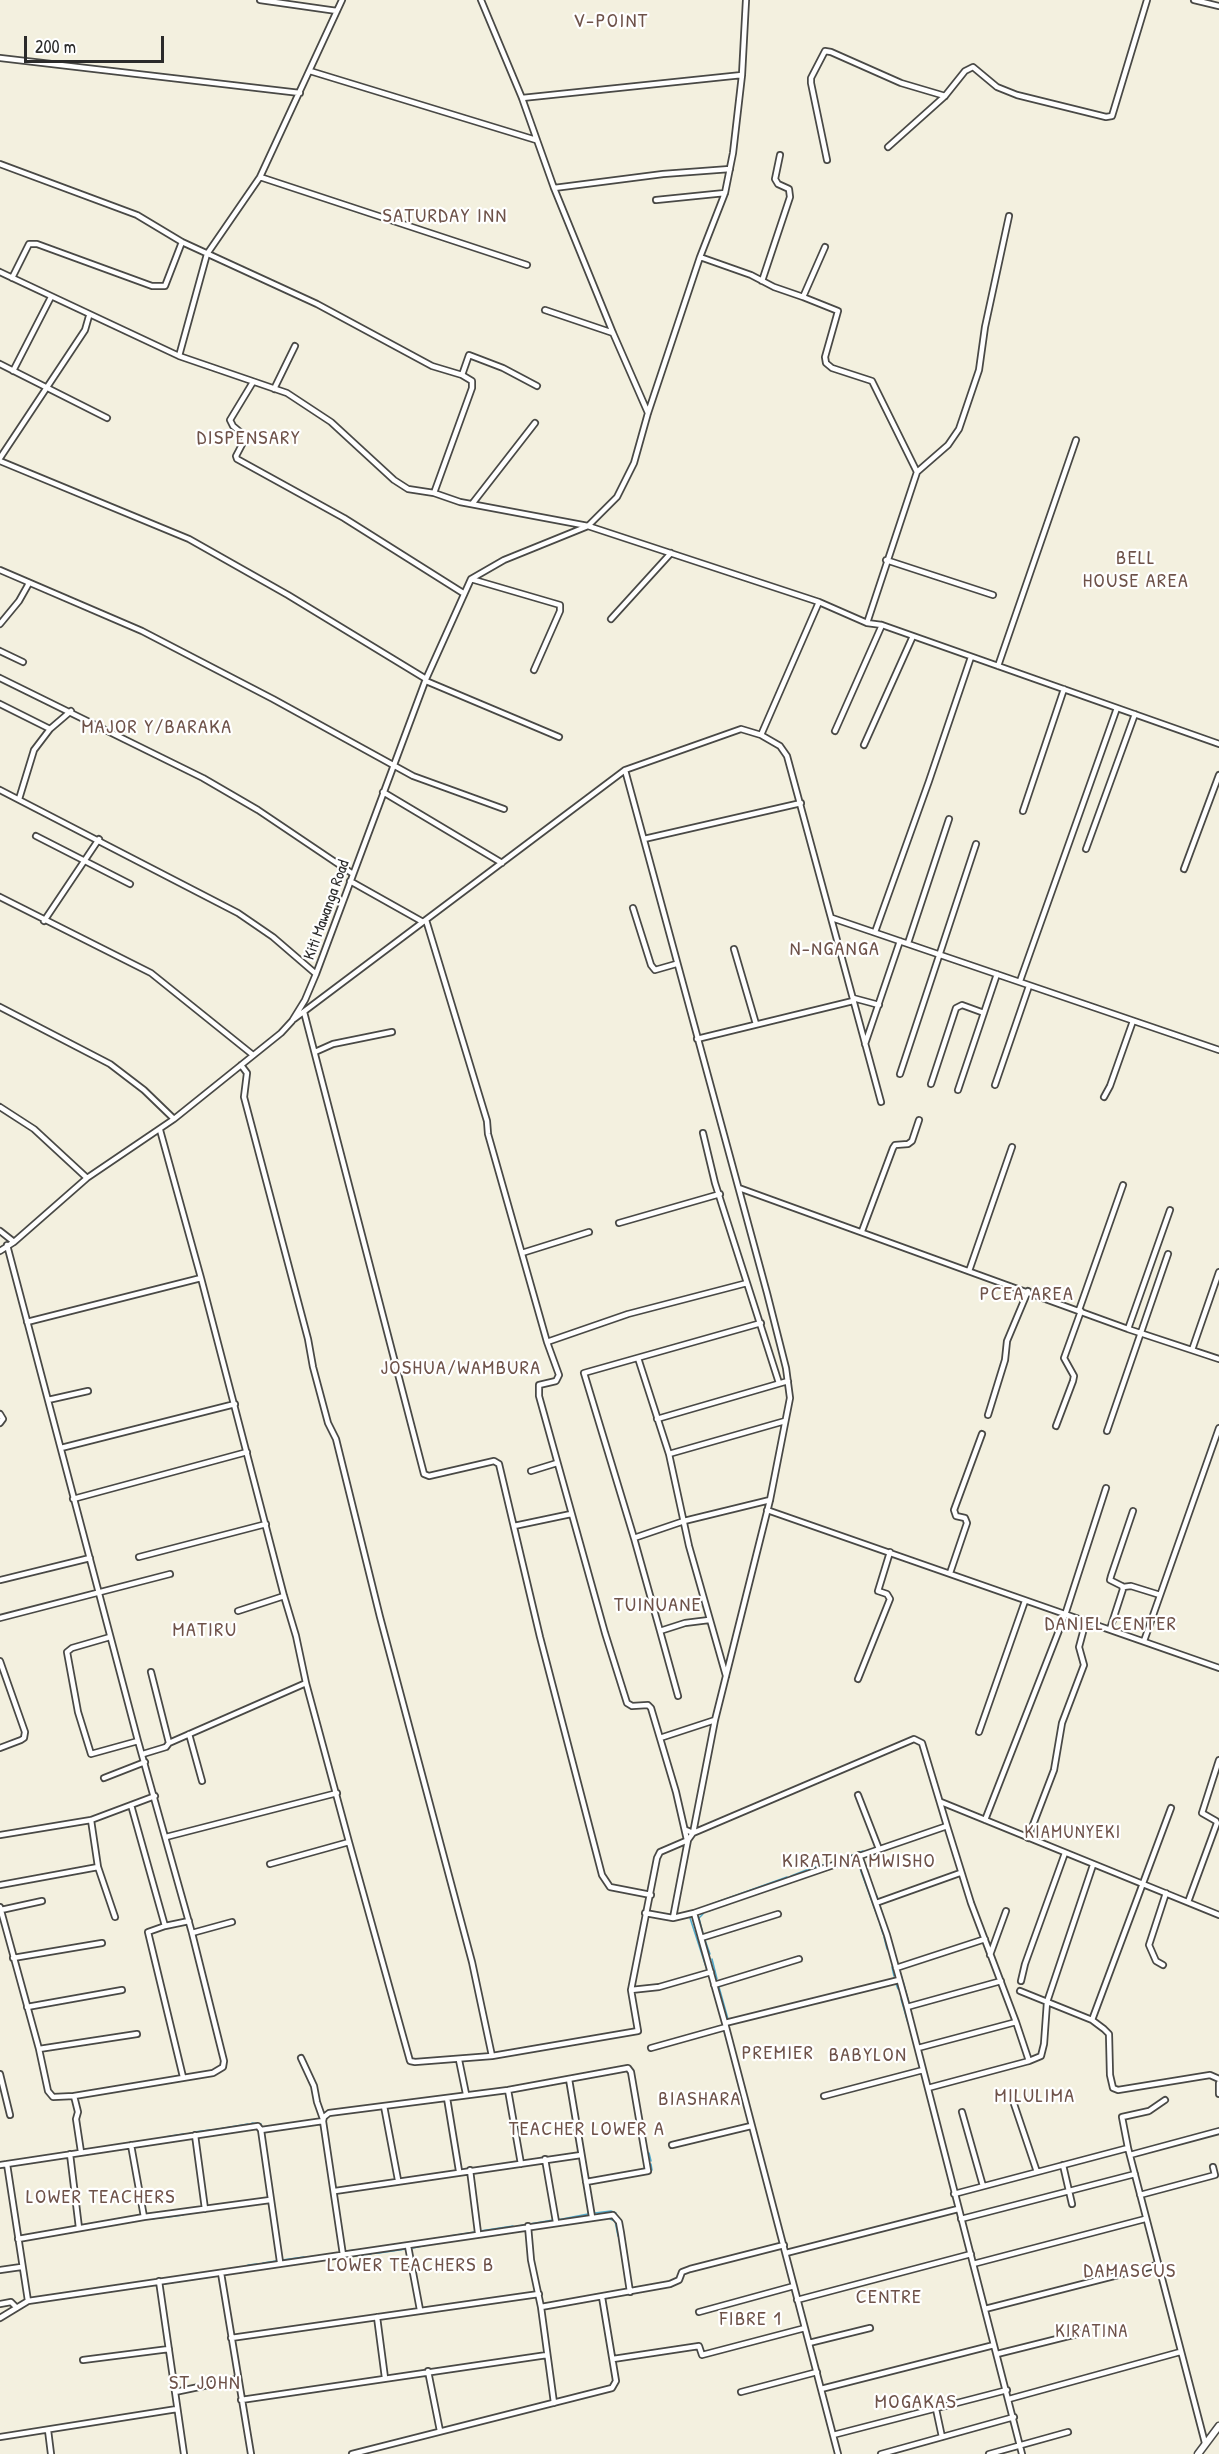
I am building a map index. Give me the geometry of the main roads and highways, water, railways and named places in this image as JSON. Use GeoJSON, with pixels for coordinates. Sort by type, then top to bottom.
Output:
{"type":"FeatureCollection","features":[{"type":"Feature","properties":{"kind":"waterway"},"geometry":{"type":"LineString","coordinates":[[834,1862],[863,1851]]}},
{"type":"Feature","properties":{"kind":"waterway"},"geometry":{"type":"LineString","coordinates":[[858,1863],[879,1921]]}},
{"type":"Feature","properties":{"kind":"waterway"},"geometry":{"type":"LineString","coordinates":[[812,1868],[826,1864]]}},
{"type":"Feature","properties":{"kind":"waterway"},"geometry":{"type":"LineString","coordinates":[[791,1876],[809,1869]]}},
{"type":"Feature","properties":{"kind":"waterway"},"geometry":{"type":"LineString","coordinates":[[706,1906],[787,1877]]}},
{"type":"Feature","properties":{"kind":"waterway"},"geometry":{"type":"LineString","coordinates":[[877,1896],[893,1949]]}},
{"type":"Feature","properties":{"kind":"waterway"},"geometry":{"type":"LineString","coordinates":[[709,1911],[714,1909]]}},
{"type":"Feature","properties":{"kind":"waterway"},"geometry":{"type":"LineString","coordinates":[[703,1914],[699,1918],[703,1934]]}},
{"type":"Feature","properties":{"kind":"waterway"},"geometry":{"type":"LineString","coordinates":[[690,1918],[707,1970]]}},
{"type":"Feature","properties":{"kind":"waterway"},"geometry":{"type":"LineString","coordinates":[[880,1924],[883,1934]]}},
{"type":"Feature","properties":{"kind":"waterway"},"geometry":{"type":"LineString","coordinates":[[884,1937],[887,1949]]}},
{"type":"Feature","properties":{"kind":"waterway"},"geometry":{"type":"LineString","coordinates":[[705,1940],[710,1954]]}},
{"type":"Feature","properties":{"kind":"waterway"},"geometry":{"type":"LineString","coordinates":[[712,1959],[717,1979]]}},
{"type":"Feature","properties":{"kind":"waterway"},"geometry":{"type":"LineString","coordinates":[[892,1967],[894,1976]]}},
{"type":"Feature","properties":{"kind":"waterway"},"geometry":{"type":"LineString","coordinates":[[899,1970],[902,1978]]}},
{"type":"Feature","properties":{"kind":"waterway"},"geometry":{"type":"LineString","coordinates":[[903,1981],[909,2003]]}},
{"type":"Feature","properties":{"kind":"waterway"},"geometry":{"type":"LineString","coordinates":[[896,1984],[898,1989]]}},
{"type":"Feature","properties":{"kind":"waterway"},"geometry":{"type":"LineString","coordinates":[[712,1986],[723,2025]]}},
{"type":"Feature","properties":{"kind":"waterway"},"geometry":{"type":"LineString","coordinates":[[719,1987],[728,2019]]}},
{"type":"Feature","properties":{"kind":"waterway"},"geometry":{"type":"LineString","coordinates":[[901,1999],[908,2023]]}},
{"type":"Feature","properties":{"kind":"waterway"},"geometry":{"type":"LineString","coordinates":[[724,2031],[728,2044]]}},
{"type":"Feature","properties":{"kind":"waterway"},"geometry":{"type":"LineString","coordinates":[[252,2123],[261,2124]]}},
{"type":"Feature","properties":{"kind":"waterway"},"geometry":{"type":"LineString","coordinates":[[213,2130],[248,2124]]}},
{"type":"Feature","properties":{"kind":"waterway"},"geometry":{"type":"LineString","coordinates":[[194,2132],[210,2130]]}},
{"type":"Feature","properties":{"kind":"waterway"},"geometry":{"type":"LineString","coordinates":[[187,2134],[192,2133]]}},
{"type":"Feature","properties":{"kind":"waterway"},"geometry":{"type":"LineString","coordinates":[[165,2137],[184,2134]]}},
{"type":"Feature","properties":{"kind":"waterway"},"geometry":{"type":"LineString","coordinates":[[649,2153],[651,2161]]}},
{"type":"Feature","properties":{"kind":"waterway"},"geometry":{"type":"LineString","coordinates":[[651,2164],[652,2170]]}},
{"type":"Feature","properties":{"kind":"waterway"},"geometry":{"type":"LineString","coordinates":[[557,2220],[588,2214],[589,2208]]}},
{"type":"Feature","properties":{"kind":"waterway"},"geometry":{"type":"LineString","coordinates":[[595,2213],[611,2211],[616,2213]]}},
{"type":"Feature","properties":{"kind":"waterway"},"geometry":{"type":"LineString","coordinates":[[160,2218],[183,2215]]}},
{"type":"Feature","properties":{"kind":"waterway"},"geometry":{"type":"LineString","coordinates":[[152,2219],[157,2218]]}},
{"type":"Feature","properties":{"kind":"waterway"},"geometry":{"type":"LineString","coordinates":[[610,2219],[615,2221],[618,2236]]}},
{"type":"Feature","properties":{"kind":"waterway"},"geometry":{"type":"LineString","coordinates":[[518,2226],[553,2220]]}},
{"type":"Feature","properties":{"kind":"waterway"},"geometry":{"type":"LineString","coordinates":[[480,2231],[513,2226]]}},
{"type":"Feature","properties":{"kind":"waterway"},"geometry":{"type":"LineString","coordinates":[[450,2236],[475,2232]]}},
{"type":"Feature","properties":{"kind":"waterway"},"geometry":{"type":"LineString","coordinates":[[423,2241],[437,2238]]}},
{"type":"Feature","properties":{"kind":"waterway"},"geometry":{"type":"LineString","coordinates":[[413,2248],[436,2243]]}},
{"type":"Feature","properties":{"kind":"waterway"},"geometry":{"type":"LineString","coordinates":[[379,2253],[406,2249]]}},
{"type":"Feature","properties":{"kind":"waterway"},"geometry":{"type":"LineString","coordinates":[[345,2251],[357,2250]]}},
{"type":"Feature","properties":{"kind":"waterway"},"geometry":{"type":"LineString","coordinates":[[308,2257],[339,2253]]}},
{"type":"Feature","properties":{"kind":"waterway"},"geometry":{"type":"LineString","coordinates":[[373,2253],[378,2253]]}},
{"type":"Feature","properties":{"kind":"waterway"},"geometry":{"type":"LineString","coordinates":[[361,2255],[371,2254]]}},
{"type":"Feature","properties":{"kind":"waterway"},"geometry":{"type":"LineString","coordinates":[[347,2257],[359,2255]]}},
{"type":"Feature","properties":{"kind":"waterway"},"geometry":{"type":"LineString","coordinates":[[282,2260],[304,2257]]}},
{"type":"Feature","properties":{"kind":"waterway"},"geometry":{"type":"LineString","coordinates":[[334,2258],[345,2257]]}},
{"type":"Feature","properties":{"kind":"waterway"},"geometry":{"type":"LineString","coordinates":[[263,2263],[276,2261]]}},
{"type":"Feature","properties":{"kind":"waterway"},"geometry":{"type":"LineString","coordinates":[[248,2265],[257,2264]]}},
{"type":"Feature","properties":{"kind":"waterway"},"geometry":{"type":"LineString","coordinates":[[162,2284],[217,2276]]}},
{"type":"Feature","properties":{"kind":"district","name":"V-POINT"},"geometry":{"type":"Point","coordinates":[611,22]}},
{"type":"Feature","properties":{"kind":"district","name":"SATURDAY INN"},"geometry":{"type":"Point","coordinates":[445,217]}},
{"type":"Feature","properties":{"kind":"district","name":"DISPENSARY"},"geometry":{"type":"Point","coordinates":[249,439]}},
{"type":"Feature","properties":{"kind":"district","name":"BELL HOUSE AREA"},"geometry":{"type":"Point","coordinates":[1136,570]}},
{"type":"Feature","properties":{"kind":"district","name":"MAJOR Y/BARAKA"},"geometry":{"type":"Point","coordinates":[157,728]}},
{"type":"Feature","properties":{"kind":"district","name":"N-NGANGA"},"geometry":{"type":"Point","coordinates":[835,950]}},
{"type":"Feature","properties":{"kind":"district","name":"PCEA AREA"},"geometry":{"type":"Point","coordinates":[1027,1295]}},
{"type":"Feature","properties":{"kind":"district","name":"JOSHUA/WAMBURA"},"geometry":{"type":"Point","coordinates":[461,1369]}},
{"type":"Feature","properties":{"kind":"district","name":"TUINUANE"},"geometry":{"type":"Point","coordinates":[658,1606]}},
{"type":"Feature","properties":{"kind":"district","name":"DANIEL CENTER"},"geometry":{"type":"Point","coordinates":[1111,1625]}},
{"type":"Feature","properties":{"kind":"district","name":"MATIRU"},"geometry":{"type":"Point","coordinates":[205,1631]}},
{"type":"Feature","properties":{"kind":"district","name":"KIAMUNYEKI"},"geometry":{"type":"Point","coordinates":[1073,1833]}},
{"type":"Feature","properties":{"kind":"district","name":"KIRATINA MWISHO"},"geometry":{"type":"Point","coordinates":[859,1862]}},
{"type":"Feature","properties":{"kind":"district","name":"PREMIER"},"geometry":{"type":"Point","coordinates":[778,2054]}},
{"type":"Feature","properties":{"kind":"district","name":"BABYLON"},"geometry":{"type":"Point","coordinates":[868,2056]}},
{"type":"Feature","properties":{"kind":"district","name":"MILULIMA"},"geometry":{"type":"Point","coordinates":[1035,2097]}},
{"type":"Feature","properties":{"kind":"district","name":"BIASHARA"},"geometry":{"type":"Point","coordinates":[700,2100]}},
{"type":"Feature","properties":{"kind":"district","name":"TEACHER LOWER A"},"geometry":{"type":"Point","coordinates":[587,2130]}},
{"type":"Feature","properties":{"kind":"district","name":"LOWER TEACHERS"},"geometry":{"type":"Point","coordinates":[101,2198]}},
{"type":"Feature","properties":{"kind":"district","name":"LOWER TEACHERS B"},"geometry":{"type":"Point","coordinates":[411,2266]}},
{"type":"Feature","properties":{"kind":"district","name":"DAMASCUS"},"geometry":{"type":"Point","coordinates":[1130,2272]}},
{"type":"Feature","properties":{"kind":"district","name":"CENTRE"},"geometry":{"type":"Point","coordinates":[889,2298]}},
{"type":"Feature","properties":{"kind":"district","name":"FIBRE 1"},"geometry":{"type":"Point","coordinates":[751,2320]}},
{"type":"Feature","properties":{"kind":"district","name":"KIRATINA"},"geometry":{"type":"Point","coordinates":[1092,2332]}},
{"type":"Feature","properties":{"kind":"district","name":"ST JOHN"},"geometry":{"type":"Point","coordinates":[205,2384]}},
{"type":"Feature","properties":{"kind":"district","name":"MOGAKAS"},"geometry":{"type":"Point","coordinates":[916,2403]}}]}
